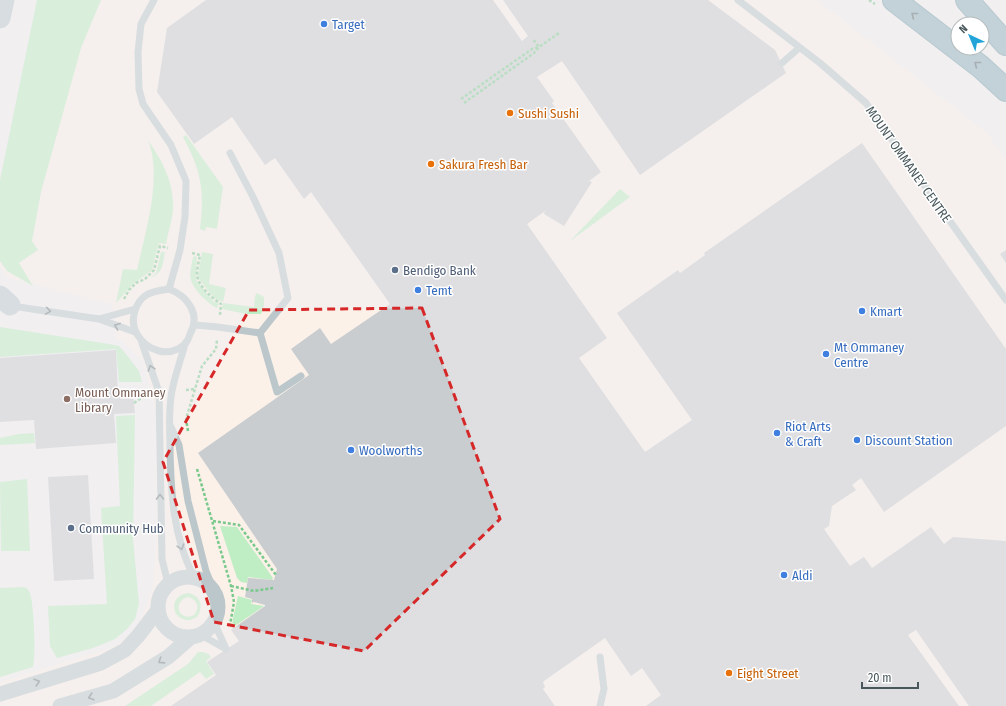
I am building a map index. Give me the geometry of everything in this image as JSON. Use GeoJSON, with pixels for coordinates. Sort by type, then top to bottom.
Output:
{"type":"FeatureCollection","features":[{"type":"Feature","properties":{"kind":"highway"},"geometry":{"type":"LineString","coordinates":[[894,0],[980,67],[1006,90]]}},
{"type":"Feature","properties":{"kind":"highway"},"geometry":{"type":"LineString","coordinates":[[967,0],[1006,44]]}},
{"type":"Feature","properties":{"kind":"main road"},"geometry":{"type":"LineString","coordinates":[[0,18],[4,0]]}},
{"type":"Feature","properties":{"kind":"street"},"geometry":{"type":"LineString","coordinates":[[64,705],[113,691],[168,657],[196,636],[208,630],[218,613],[216,595],[207,584],[194,577],[176,579],[168,584],[162,591],[158,600],[159,619],[170,632],[182,637],[196,636]]}},
{"type":"Feature","properties":{"kind":"street"},"geometry":{"type":"LineString","coordinates":[[0,694],[101,663],[125,650],[158,610]]}},
{"type":"Feature","properties":{"kind":"lane"},"geometry":{"type":"LineString","coordinates":[[154,0],[141,24],[138,52],[139,89],[143,104],[171,145],[186,181],[185,217],[180,250],[169,289]]}},
{"type":"Feature","properties":{"kind":"lane","name":"MOUNT OMMANEY CENTRE"},"geometry":{"type":"LineString","coordinates":[[738,0],[820,63],[866,103],[1006,300]]}},
{"type":"Feature","properties":{"kind":"lane"},"geometry":{"type":"LineString","coordinates":[[782,63],[799,48]]}},
{"type":"Feature","properties":{"kind":"lane"},"geometry":{"type":"LineString","coordinates":[[230,153],[253,197],[279,253],[288,298],[260,333]]}},
{"type":"Feature","properties":{"kind":"lane"},"geometry":{"type":"LineString","coordinates":[[168,584],[162,559],[159,392],[133,321],[135,309],[140,301],[148,294],[169,289],[179,293],[186,299],[191,308],[195,325],[185,344],[172,390],[170,425],[173,511],[180,543],[186,561],[194,577]]}},
{"type":"Feature","properties":{"kind":"lane"},"geometry":{"type":"LineString","coordinates":[[3,303],[99,319],[136,332]]}},
{"type":"Feature","properties":{"kind":"lane"},"geometry":{"type":"LineString","coordinates":[[99,319],[135,309]]}},
{"type":"Feature","properties":{"kind":"lane"},"geometry":{"type":"LineString","coordinates":[[195,325],[218,326],[260,333]]}},
{"type":"Feature","properties":{"kind":"lane"},"geometry":{"type":"LineString","coordinates":[[260,333],[277,392],[301,376]]}},
{"type":"Feature","properties":{"kind":"lane"},"geometry":{"type":"LineString","coordinates":[[142,343],[150,348],[165,352],[177,349],[185,344]]}},
{"type":"Feature","properties":{"kind":"lane"},"geometry":{"type":"LineString","coordinates":[[170,425],[179,445],[188,501],[206,571],[216,595]]}},
{"type":"Feature","properties":{"kind":"lane"},"geometry":{"type":"LineString","coordinates":[[196,636],[226,649],[214,622]]}},
{"type":"Feature","properties":{"kind":"lane"},"geometry":{"type":"LineString","coordinates":[[600,657],[604,688],[600,706]]}},
{"type":"Feature","properties":{"kind":"path"},"geometry":{"type":"LineString","coordinates":[[464,103],[534,53],[539,47],[559,33]]}},
{"type":"Feature","properties":{"kind":"path"},"geometry":{"type":"LineString","coordinates":[[533,39],[539,47]]}},
{"type":"Feature","properties":{"kind":"path"},"geometry":{"type":"LineString","coordinates":[[461,99],[532,49],[539,47]]}},
{"type":"Feature","properties":{"kind":"path"},"geometry":{"type":"LineString","coordinates":[[123,299],[136,283],[145,278],[154,270],[160,246],[200,255],[197,274],[198,280],[213,299],[221,304],[216,348],[202,366],[186,419],[189,434]]}},
{"type":"Feature","properties":{"kind":"path"},"geometry":{"type":"LineString","coordinates":[[196,463],[231,586],[234,602],[230,624],[231,629]]}},
{"type":"Feature","properties":{"kind":"path"},"geometry":{"type":"LineString","coordinates":[[213,521],[239,525],[276,575]]}},
{"type":"Feature","properties":{"kind":"path"},"geometry":{"type":"LineString","coordinates":[[231,586],[254,591],[273,588]]}},
{"type":"Feature","properties":{"kind":"highlighted area"},"geometry":{"type":"Polygon","coordinates":[[[422,308],[500,519],[364,651],[214,622],[163,462],[249,310],[422,308]]]}},
{"type":"Feature","properties":{"kind":"shaded area","name":"Mt Ommaney Centre"},"geometry":{"type":"Polygon","coordinates":[[[39,0],[817,0],[988,134],[1006,160],[1006,706],[0,706],[0,682],[111,648],[121,642],[132,632],[143,614],[153,587],[157,525],[156,412],[144,363],[124,343],[116,339],[112,304],[8,278],[0,267],[0,187],[39,0]]]}},
{"type":"Feature","properties":{"kind":"green space"},"geometry":{"type":"Polygon","coordinates":[[[37,0],[101,0],[81,48],[41,192],[32,241],[38,250],[19,263],[33,286],[7,271],[0,261],[0,180],[37,0]]]}},
{"type":"Feature","properties":{"kind":"green space"},"geometry":{"type":"Polygon","coordinates":[[[186,135],[223,187],[217,229],[206,227],[205,231],[200,229],[202,192],[198,171],[183,137],[186,135]]]}},
{"type":"Feature","properties":{"kind":"green space"},"geometry":{"type":"Polygon","coordinates":[[[148,141],[164,167],[173,199],[173,210],[166,244],[159,243],[152,270],[132,285],[116,303],[123,269],[137,270],[151,208],[154,176],[153,160],[148,141]]]}},
{"type":"Feature","properties":{"kind":"green space"},"geometry":{"type":"Polygon","coordinates":[[[620,189],[630,197],[570,241],[620,189]]]}},
{"type":"Feature","properties":{"kind":"green space"},"geometry":{"type":"Polygon","coordinates":[[[161,252],[165,252],[162,268],[155,276],[150,278],[156,273],[161,252]]]}},
{"type":"Feature","properties":{"kind":"green space"},"geometry":{"type":"Polygon","coordinates":[[[202,252],[213,254],[209,284],[226,288],[223,302],[214,298],[199,279],[198,275],[202,252]]]}},
{"type":"Feature","properties":{"kind":"green space"},"geometry":{"type":"Polygon","coordinates":[[[193,257],[197,257],[196,280],[213,301],[219,304],[217,308],[201,296],[192,284],[190,271],[193,257]]]}},
{"type":"Feature","properties":{"kind":"green space"},"geometry":{"type":"Polygon","coordinates":[[[257,293],[264,297],[264,306],[261,314],[246,314],[222,309],[223,303],[254,307],[255,296],[257,293]]]}},
{"type":"Feature","properties":{"kind":"green space"},"geometry":{"type":"Polygon","coordinates":[[[0,327],[119,346],[139,371],[142,382],[119,382],[116,349],[0,357],[0,327]]]}},
{"type":"Feature","properties":{"kind":"green space"},"geometry":{"type":"Polygon","coordinates":[[[135,415],[133,539],[139,604],[135,619],[127,629],[115,639],[93,648],[57,658],[50,646],[48,606],[107,604],[101,508],[120,506],[116,416],[135,415]]]}},
{"type":"Feature","properties":{"kind":"green space"},"geometry":{"type":"Polygon","coordinates":[[[34,433],[35,443],[0,445],[0,438],[34,433]]]}},
{"type":"Feature","properties":{"kind":"green space"},"geometry":{"type":"Polygon","coordinates":[[[27,479],[30,551],[1,551],[0,482],[27,479]]]}},
{"type":"Feature","properties":{"kind":"green space"},"geometry":{"type":"Polygon","coordinates":[[[220,526],[237,527],[273,578],[272,580],[248,577],[247,583],[241,582],[237,578],[220,526]]]}},
{"type":"Feature","properties":{"kind":"green space"},"geometry":{"type":"Polygon","coordinates":[[[0,588],[27,588],[31,599],[34,642],[33,667],[0,677],[0,588]]]}},
{"type":"Feature","properties":{"kind":"green space"},"geometry":{"type":"Polygon","coordinates":[[[185,594],[193,594],[199,599],[201,606],[197,617],[191,620],[181,618],[176,614],[174,606],[178,597],[185,594]],[[189,597],[183,599],[179,606],[180,613],[186,616],[194,615],[197,610],[196,603],[189,597]]]}},
{"type":"Feature","properties":{"kind":"green space"},"geometry":{"type":"Polygon","coordinates":[[[238,596],[252,600],[251,604],[264,606],[232,628],[233,618],[238,596]]]}},
{"type":"Feature","properties":{"kind":"green space"},"geometry":{"type":"Polygon","coordinates":[[[198,652],[208,654],[211,657],[206,661],[214,674],[206,679],[200,672],[151,706],[125,706],[188,664],[198,652]]]}},
{"type":"Feature","properties":{"kind":"building","name":"Mt Ommaney Centre"},"geometry":{"type":"Polygon","coordinates":[[[206,0],[493,0],[522,41],[528,36],[503,0],[708,0],[775,50],[786,73],[640,175],[562,61],[537,77],[554,101],[552,103],[601,172],[589,181],[592,182],[564,226],[544,214],[545,211],[527,224],[607,338],[579,358],[645,452],[692,420],[617,313],[678,270],[680,273],[705,255],[704,253],[862,143],[1006,349],[1006,426],[884,512],[861,478],[852,485],[856,490],[832,506],[829,526],[824,529],[850,566],[864,557],[872,568],[931,527],[944,544],[953,537],[1006,541],[1006,706],[969,706],[916,630],[908,635],[959,706],[646,706],[661,695],[642,668],[631,676],[605,638],[543,682],[545,687],[543,689],[555,706],[171,706],[216,675],[207,662],[239,641],[231,630],[265,606],[254,602],[252,603],[252,599],[245,597],[248,578],[274,580],[277,569],[198,453],[309,375],[291,349],[320,328],[331,344],[390,304],[311,192],[304,199],[275,158],[265,165],[232,117],[194,144],[157,92],[167,28],[206,0]]]}},
{"type":"Feature","properties":{"kind":"building"},"geometry":{"type":"Polygon","coordinates":[[[1006,250],[1006,263],[1000,254],[1006,250]]]}},
{"type":"Feature","properties":{"kind":"building","name":"Mount Ommaney Library"},"geometry":{"type":"Polygon","coordinates":[[[116,350],[118,394],[133,393],[135,413],[114,414],[116,443],[36,449],[34,420],[0,422],[0,358],[116,350]]]}},
{"type":"Feature","properties":{"kind":"building","name":"Community Hub"},"geometry":{"type":"Polygon","coordinates":[[[88,475],[94,579],[54,581],[48,477],[88,475]]]}},
{"type":"Feature","properties":{"kind":"place","name":"Target"},"geometry":{"type":"Point","coordinates":[324,24]}},
{"type":"Feature","properties":{"kind":"place","name":"Sushi Sushi"},"geometry":{"type":"Point","coordinates":[510,113]}},
{"type":"Feature","properties":{"kind":"place","name":"Sakura Fresh Bar"},"geometry":{"type":"Point","coordinates":[431,164]}},
{"type":"Feature","properties":{"kind":"place","name":"Bendigo Bank"},"geometry":{"type":"Point","coordinates":[395,270]}},
{"type":"Feature","properties":{"kind":"place","name":"Temt"},"geometry":{"type":"Point","coordinates":[418,290]}},
{"type":"Feature","properties":{"kind":"place","name":"Kmart"},"geometry":{"type":"Point","coordinates":[862,311]}},
{"type":"Feature","properties":{"kind":"place","name":"Mt Ommaney Centre"},"geometry":{"type":"Point","coordinates":[826,354]}},
{"type":"Feature","properties":{"kind":"place","name":"Mount Ommaney Library"},"geometry":{"type":"Point","coordinates":[67,399]}},
{"type":"Feature","properties":{"kind":"place","name":"Riot Arts & Craft"},"geometry":{"type":"Point","coordinates":[777,433]}},
{"type":"Feature","properties":{"kind":"place","name":"Discount Station"},"geometry":{"type":"Point","coordinates":[857,440]}},
{"type":"Feature","properties":{"kind":"place","name":"Woolworths"},"geometry":{"type":"Point","coordinates":[351,450]}},
{"type":"Feature","properties":{"kind":"place","name":"Community Hub"},"geometry":{"type":"Point","coordinates":[71,528]}},
{"type":"Feature","properties":{"kind":"place","name":"Aldi"},"geometry":{"type":"Point","coordinates":[784,575]}},
{"type":"Feature","properties":{"kind":"place","name":"Eight Street"},"geometry":{"type":"Point","coordinates":[729,673]}}]}
